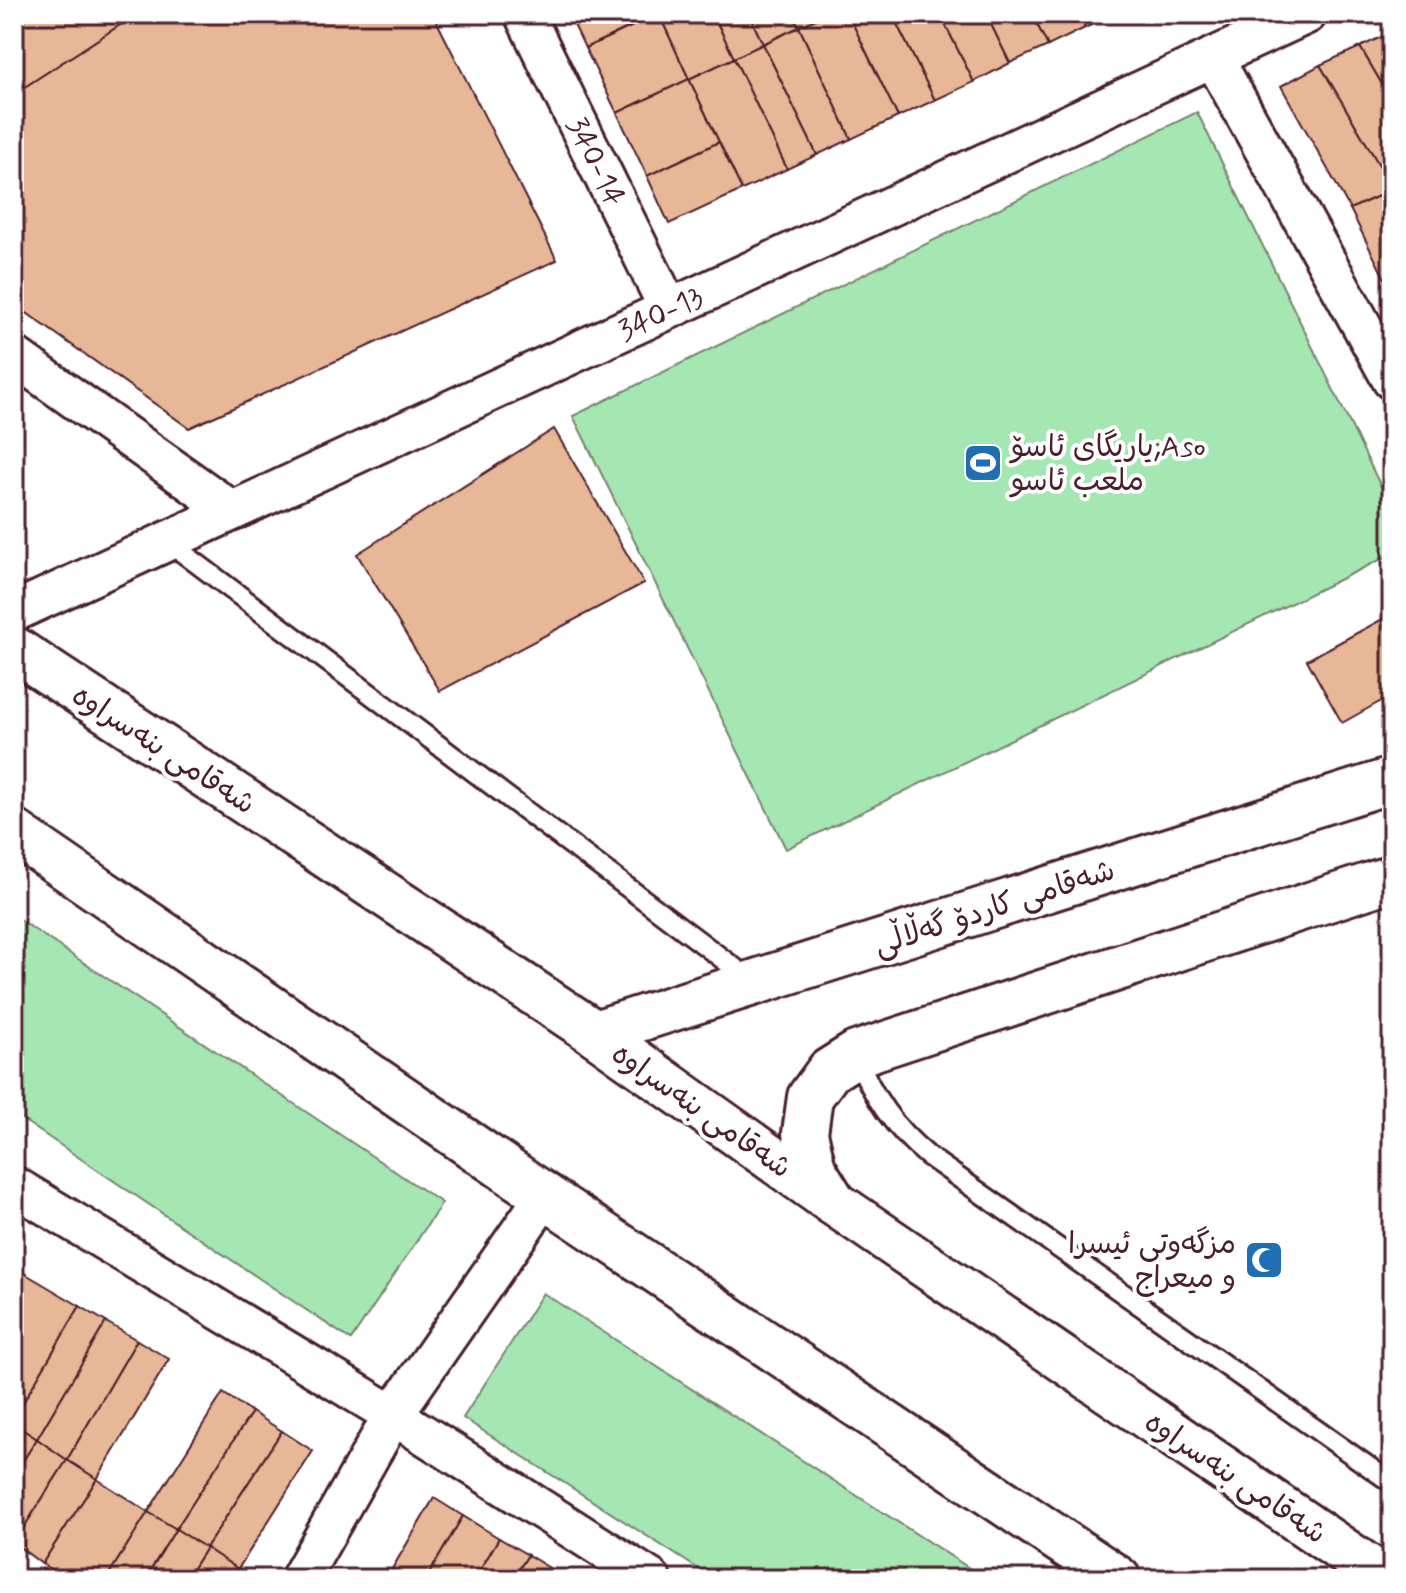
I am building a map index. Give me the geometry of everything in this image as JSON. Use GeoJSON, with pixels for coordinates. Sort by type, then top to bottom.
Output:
{"type":"FeatureCollection","features":[{"type":"Feature","properties":{"kind":"main road","name":"شەقامی بنەسراوە"},"geometry":{"type":"LineString","coordinates":[[14,649],[595,1033],[834,1203],[1385,1579]]}},
{"type":"Feature","properties":{"kind":"main road","name":"شەقامی کاردۆ گەڵاڵی"},"geometry":{"type":"LineString","coordinates":[[595,1033],[1392,780]]}},
{"type":"Feature","properties":{"kind":"main road"},"geometry":{"type":"LineString","coordinates":[[14,832],[545,1196],[1118,1579]]}},
{"type":"Feature","properties":{"kind":"main road"},"geometry":{"type":"LineString","coordinates":[[834,1203],[813,1169],[805,1133],[810,1097],[829,1071],[856,1054],[1392,878]]}},
{"type":"Feature","properties":{"kind":"street","name":"340-14"},"geometry":{"type":"LineString","coordinates":[[524,14],[669,309]]}},
{"type":"Feature","properties":{"kind":"street","name":"340-13"},"geometry":{"type":"LineString","coordinates":[[14,612],[1307,14]]}},
{"type":"Feature","properties":{"kind":"street"},"geometry":{"type":"LineString","coordinates":[[1213,57],[1388,365]]}},
{"type":"Feature","properties":{"kind":"street"},"geometry":{"type":"LineString","coordinates":[[14,356],[232,511]]}},
{"type":"Feature","properties":{"kind":"street"},"geometry":{"type":"LineString","coordinates":[[14,1186],[393,1415],[651,1579]]}},
{"type":"Feature","properties":{"kind":"street"},"geometry":{"type":"LineString","coordinates":[[300,1579],[393,1415],[545,1196]]}},
{"type":"Feature","properties":{"kind":"lane"},"geometry":{"type":"LineString","coordinates":[[167,541],[755,983]]}},
{"type":"Feature","properties":{"kind":"lane"},"geometry":{"type":"LineString","coordinates":[[856,1054],[867,1084],[903,1136],[1392,1483]]}},
{"type":"Feature","properties":{"kind":"green space","name":"یاریگای ئاسۆ;Aso ملعب ئاسو"},"geometry":{"type":"Polygon","coordinates":[[[1197,112],[1392,509],[1392,554],[786,849],[573,416],[1197,112]]]}},
{"type":"Feature","properties":{"kind":"green space"},"geometry":{"type":"Polygon","coordinates":[[[14,916],[442,1203],[351,1340],[14,1114],[14,916]]]}},
{"type":"Feature","properties":{"kind":"green space"},"geometry":{"type":"Polygon","coordinates":[[[543,1293],[986,1579],[714,1579],[463,1418],[543,1293]]]}},
{"type":"Feature","properties":{"kind":"building"},"geometry":{"type":"Polygon","coordinates":[[[14,14],[137,14],[14,94],[14,14]]]}},
{"type":"Feature","properties":{"kind":"building"},"geometry":{"type":"Polygon","coordinates":[[[137,14],[433,14],[557,260],[189,428],[14,304],[14,94],[137,14]]]}},
{"type":"Feature","properties":{"kind":"building"},"geometry":{"type":"Polygon","coordinates":[[[569,14],[657,14],[585,48],[569,14]]]}},
{"type":"Feature","properties":{"kind":"building"},"geometry":{"type":"Polygon","coordinates":[[[659,14],[689,79],[617,113],[585,48],[659,14]]]}},
{"type":"Feature","properties":{"kind":"building"},"geometry":{"type":"Polygon","coordinates":[[[659,14],[713,14],[734,58],[689,79],[659,14]]]}},
{"type":"Feature","properties":{"kind":"building"},"geometry":{"type":"Polygon","coordinates":[[[713,14],[749,14],[763,44],[734,58],[713,14]]]}},
{"type":"Feature","properties":{"kind":"building"},"geometry":{"type":"Polygon","coordinates":[[[749,14],[793,14],[799,27],[763,44],[749,14]]]}},
{"type":"Feature","properties":{"kind":"building"},"geometry":{"type":"Polygon","coordinates":[[[793,14],[826,14],[799,27],[793,14]]]}},
{"type":"Feature","properties":{"kind":"building"},"geometry":{"type":"Polygon","coordinates":[[[826,14],[848,14],[898,117],[851,139],[799,27],[826,14]]]}},
{"type":"Feature","properties":{"kind":"building"},"geometry":{"type":"Polygon","coordinates":[[[848,14],[892,14],[935,100],[898,117],[848,14]]]}},
{"type":"Feature","properties":{"kind":"building"},"geometry":{"type":"Polygon","coordinates":[[[892,14],[940,14],[974,82],[935,100],[892,14]]]}},
{"type":"Feature","properties":{"kind":"building"},"geometry":{"type":"Polygon","coordinates":[[[940,14],[986,14],[1010,63],[974,82],[940,14]]]}},
{"type":"Feature","properties":{"kind":"building"},"geometry":{"type":"Polygon","coordinates":[[[986,14],[1032,14],[1048,46],[1010,63],[986,14]]]}},
{"type":"Feature","properties":{"kind":"building"},"geometry":{"type":"Polygon","coordinates":[[[1032,14],[1078,14],[1085,28],[1048,46],[1032,14]]]}},
{"type":"Feature","properties":{"kind":"building"},"geometry":{"type":"Polygon","coordinates":[[[1078,14],[1115,14],[1085,28],[1078,14]]]}},
{"type":"Feature","properties":{"kind":"building"},"geometry":{"type":"Polygon","coordinates":[[[799,27],[851,139],[817,155],[763,44],[799,27]]]}},
{"type":"Feature","properties":{"kind":"building"},"geometry":{"type":"Polygon","coordinates":[[[1392,32],[1392,101],[1360,47],[1392,32]]]}},
{"type":"Feature","properties":{"kind":"building"},"geometry":{"type":"Polygon","coordinates":[[[763,44],[817,155],[787,169],[734,58],[763,44]]]}},
{"type":"Feature","properties":{"kind":"building"},"geometry":{"type":"Polygon","coordinates":[[[1360,47],[1392,101],[1392,187],[1320,65],[1360,47]]]}},
{"type":"Feature","properties":{"kind":"building"},"geometry":{"type":"Polygon","coordinates":[[[734,58],[787,169],[742,190],[689,79],[734,58]]]}},
{"type":"Feature","properties":{"kind":"building"},"geometry":{"type":"Polygon","coordinates":[[[1320,65],[1392,187],[1392,190],[1350,209],[1281,86],[1320,65]]]}},
{"type":"Feature","properties":{"kind":"building"},"geometry":{"type":"Polygon","coordinates":[[[689,79],[719,142],[647,176],[617,113],[689,79]]]}},
{"type":"Feature","properties":{"kind":"building"},"geometry":{"type":"Polygon","coordinates":[[[719,142],[742,190],[669,224],[647,176],[719,142]]]}},
{"type":"Feature","properties":{"kind":"building"},"geometry":{"type":"Polygon","coordinates":[[[1392,190],[1392,293],[1350,209],[1392,190]]]}},
{"type":"Feature","properties":{"kind":"building"},"geometry":{"type":"Polygon","coordinates":[[[554,429],[644,583],[440,691],[357,554],[554,429]]]}},
{"type":"Feature","properties":{"kind":"building"},"geometry":{"type":"Polygon","coordinates":[[[1392,614],[1392,695],[1342,723],[1307,660],[1392,614]]]}},
{"type":"Feature","properties":{"kind":"building"},"geometry":{"type":"Polygon","coordinates":[[[14,1266],[24,1273],[14,1290],[14,1266]]]}},
{"type":"Feature","properties":{"kind":"building"},"geometry":{"type":"Polygon","coordinates":[[[24,1273],[80,1306],[14,1418],[14,1290],[24,1273]]]}},
{"type":"Feature","properties":{"kind":"building"},"geometry":{"type":"Polygon","coordinates":[[[80,1306],[106,1322],[37,1439],[14,1424],[14,1418],[80,1306]]]}},
{"type":"Feature","properties":{"kind":"building"},"geometry":{"type":"Polygon","coordinates":[[[106,1322],[137,1340],[67,1460],[37,1439],[106,1322]]]}},
{"type":"Feature","properties":{"kind":"building"},"geometry":{"type":"Polygon","coordinates":[[[137,1340],[169,1359],[97,1479],[67,1460],[137,1340]]]}},
{"type":"Feature","properties":{"kind":"building"},"geometry":{"type":"Polygon","coordinates":[[[223,1393],[252,1412],[176,1529],[148,1512],[223,1393]]]}},
{"type":"Feature","properties":{"kind":"building"},"geometry":{"type":"Polygon","coordinates":[[[252,1412],[282,1431],[206,1548],[176,1529],[252,1412]]]}},
{"type":"Feature","properties":{"kind":"building"},"geometry":{"type":"Polygon","coordinates":[[[14,1424],[37,1439],[14,1475],[14,1424]]]}},
{"type":"Feature","properties":{"kind":"building"},"geometry":{"type":"Polygon","coordinates":[[[282,1431],[313,1451],[238,1569],[206,1548],[282,1431]]]}},
{"type":"Feature","properties":{"kind":"building"},"geometry":{"type":"Polygon","coordinates":[[[37,1439],[67,1460],[14,1543],[14,1475],[37,1439]]]}},
{"type":"Feature","properties":{"kind":"building"},"geometry":{"type":"Polygon","coordinates":[[[67,1460],[97,1479],[42,1564],[14,1543],[67,1460]]]}},
{"type":"Feature","properties":{"kind":"building"},"geometry":{"type":"Polygon","coordinates":[[[97,1479],[148,1512],[106,1579],[66,1579],[42,1564],[97,1479]]]}},
{"type":"Feature","properties":{"kind":"building"},"geometry":{"type":"Polygon","coordinates":[[[434,1498],[463,1516],[426,1579],[386,1579],[434,1498]]]}},
{"type":"Feature","properties":{"kind":"building"},"geometry":{"type":"Polygon","coordinates":[[[148,1512],[176,1529],[145,1579],[106,1579],[148,1512]]]}},
{"type":"Feature","properties":{"kind":"building"},"geometry":{"type":"Polygon","coordinates":[[[463,1516],[499,1538],[475,1579],[426,1579],[463,1516]]]}},
{"type":"Feature","properties":{"kind":"building"},"geometry":{"type":"Polygon","coordinates":[[[176,1529],[206,1548],[186,1579],[145,1579],[176,1529]]]}},
{"type":"Feature","properties":{"kind":"building"},"geometry":{"type":"Polygon","coordinates":[[[499,1538],[528,1555],[513,1579],[475,1579],[499,1538]]]}},
{"type":"Feature","properties":{"kind":"building"},"geometry":{"type":"Polygon","coordinates":[[[206,1548],[238,1569],[231,1579],[186,1579],[206,1548]]]}},
{"type":"Feature","properties":{"kind":"building"},"geometry":{"type":"Polygon","coordinates":[[[528,1555],[559,1574],[555,1579],[513,1579],[528,1555]]]}},
{"type":"Feature","properties":{"kind":"place","name":"یاریگای ئاسۆ;Aso ملعب ئاسو"},"geometry":{"type":"Point","coordinates":[983,463]}},
{"type":"Feature","properties":{"kind":"place","name":"مزگەوتی ئیسرا و میعراج"},"geometry":{"type":"Point","coordinates":[1264,1260]}}]}
